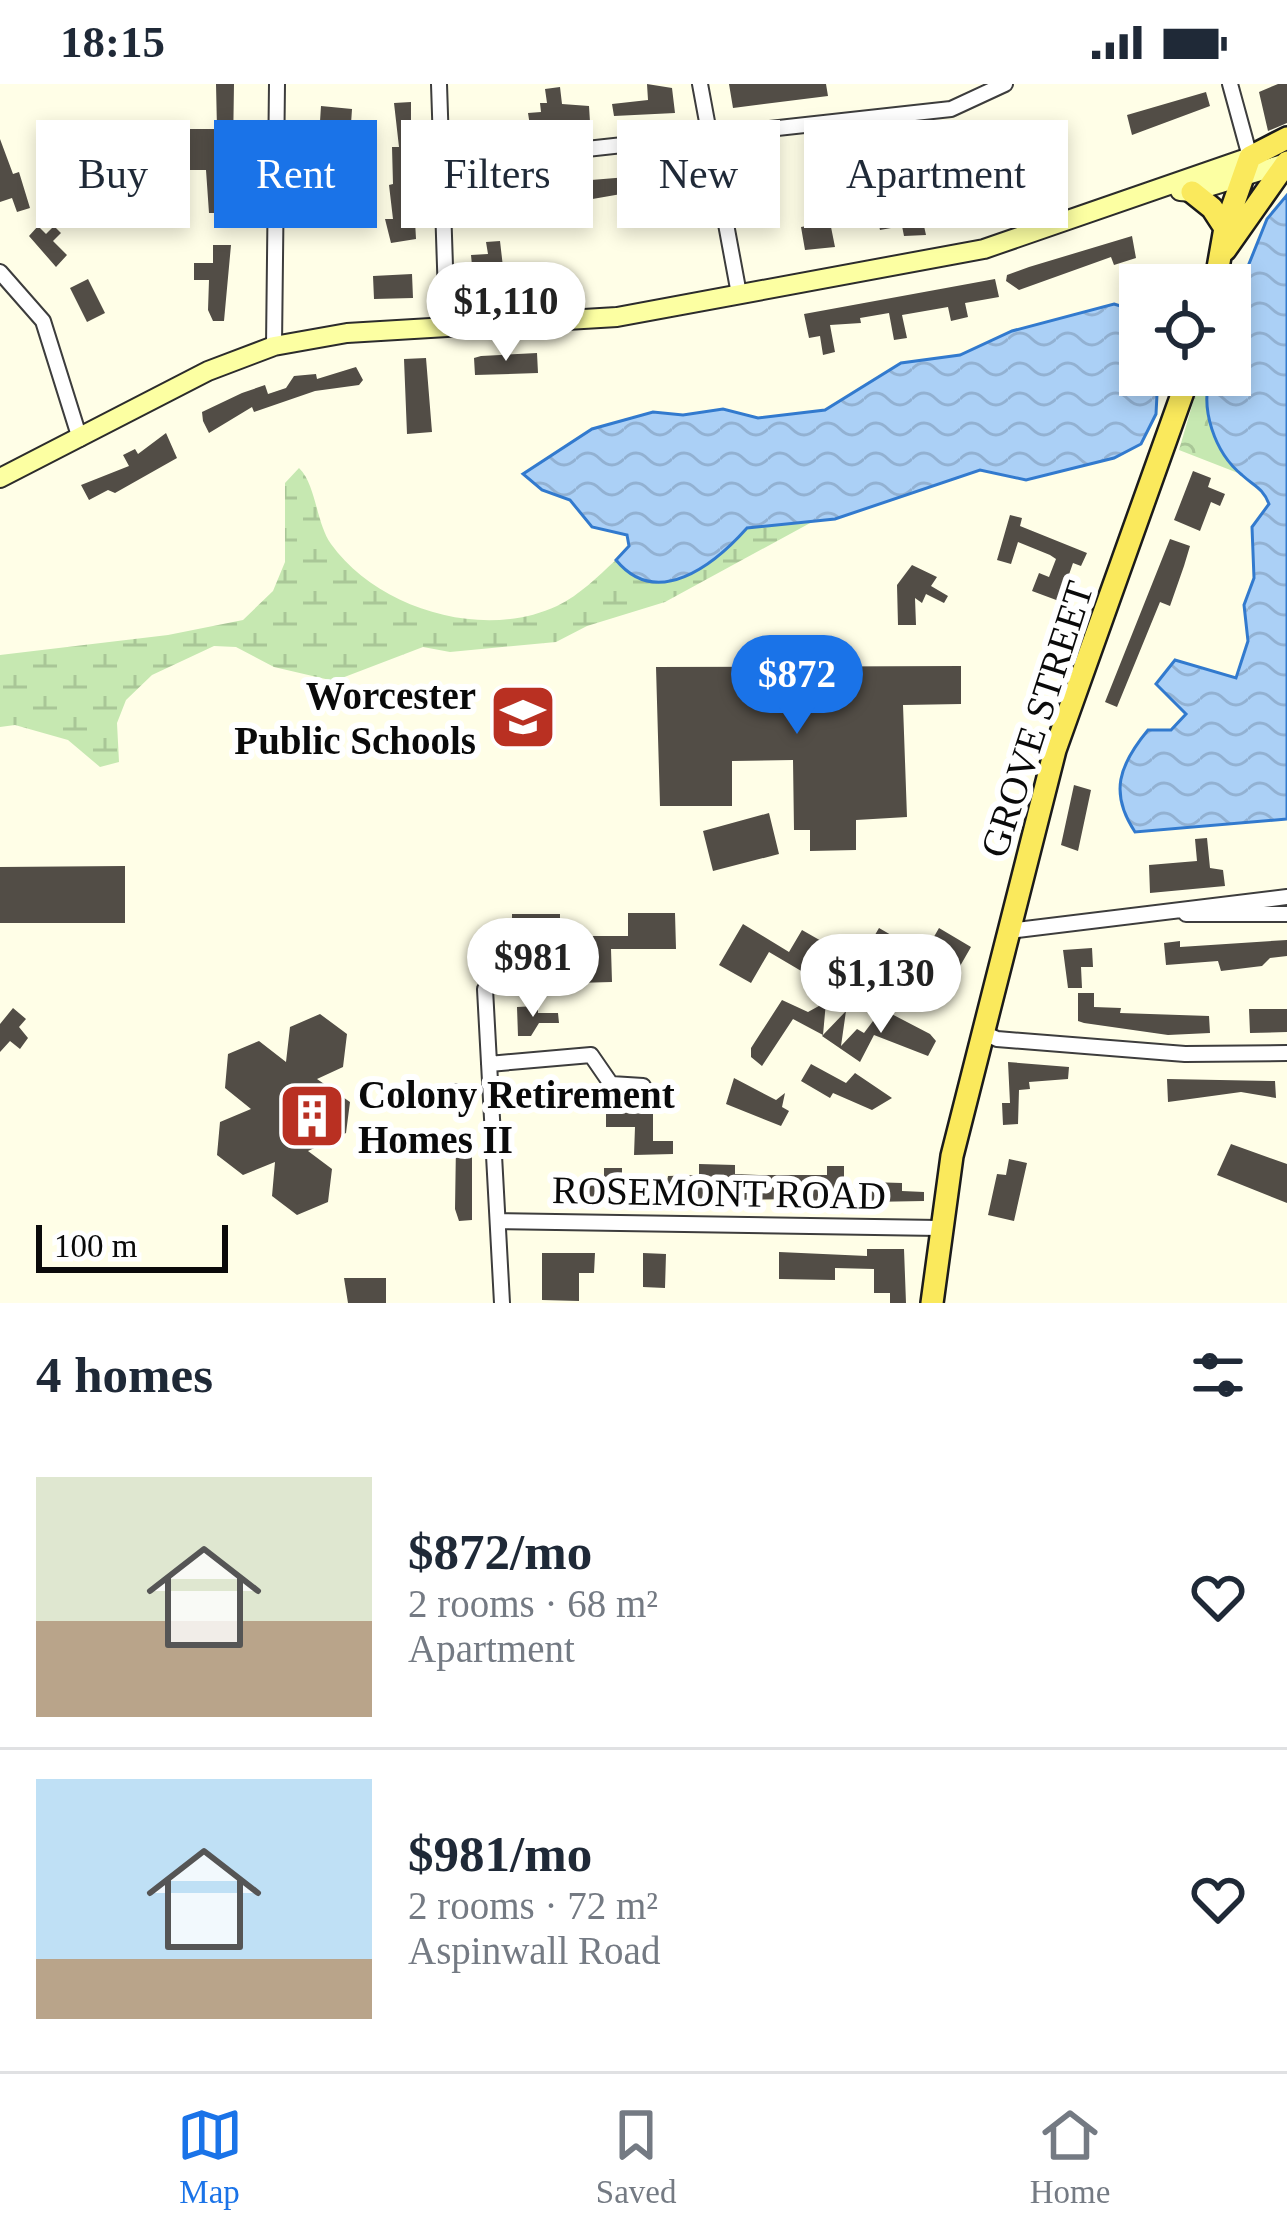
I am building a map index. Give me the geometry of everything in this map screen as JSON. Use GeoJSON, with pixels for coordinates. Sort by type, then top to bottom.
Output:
{"type":"FeatureCollection","features":[{"type":"Feature","properties":{"kind":"main road"},"geometry":{"type":"LineString","coordinates":[[1220,264],[1252,176],[1287,139]]}},
{"type":"Feature","properties":{"kind":"main road"},"geometry":{"type":"LineString","coordinates":[[1180,191],[1187,177],[1252,176],[1286,163]]}},
{"type":"Feature","properties":{"kind":"main road"},"geometry":{"type":"LineString","coordinates":[[0,478],[208,371],[274,346],[347,332],[604,319],[984,249],[1180,191],[1212,208],[1225,239]]}},
{"type":"Feature","properties":{"kind":"main road","name":"GROVE STREET"},"geometry":{"type":"LineString","coordinates":[[932,1303],[939,1228],[1055,750],[1181,396]]}},
{"type":"Feature","properties":{"kind":"street"},"geometry":{"type":"LineString","coordinates":[[274,346],[277,84]]}},
{"type":"Feature","properties":{"kind":"street"},"geometry":{"type":"LineString","coordinates":[[439,84],[440,120]]}},
{"type":"Feature","properties":{"kind":"street"},"geometry":{"type":"LineString","coordinates":[[700,84],[706,120]]}},
{"type":"Feature","properties":{"kind":"street"},"geometry":{"type":"LineString","coordinates":[[780,129],[951,109],[1005,84]]}},
{"type":"Feature","properties":{"kind":"street"},"geometry":{"type":"LineString","coordinates":[[1230,84],[1252,176]]}},
{"type":"Feature","properties":{"kind":"street"},"geometry":{"type":"LineString","coordinates":[[444,228],[447,327]]}},
{"type":"Feature","properties":{"kind":"street"},"geometry":{"type":"LineString","coordinates":[[726,228],[739,294]]}},
{"type":"Feature","properties":{"kind":"street"},"geometry":{"type":"LineString","coordinates":[[0,272],[43,321],[80,439]]}},
{"type":"Feature","properties":{"kind":"street"},"geometry":{"type":"LineString","coordinates":[[1009,931],[1287,897]]}},
{"type":"Feature","properties":{"kind":"street"},"geometry":{"type":"LineString","coordinates":[[1181,913],[1287,914]]}},
{"type":"Feature","properties":{"kind":"street"},"geometry":{"type":"LineString","coordinates":[[485,989],[502,1303]]}},
{"type":"Feature","properties":{"kind":"street"},"geometry":{"type":"LineString","coordinates":[[984,1033],[997,1039],[1185,1054],[1287,1053]]}},
{"type":"Feature","properties":{"kind":"street"},"geometry":{"type":"LineString","coordinates":[[489,1064],[591,1055],[611,1084],[643,1086]]}},
{"type":"Feature","properties":{"kind":"street","name":"ROSEMONT ROAD"},"geometry":{"type":"LineString","coordinates":[[498,1221],[939,1228]]}},
{"type":"Feature","properties":{"kind":"green space"},"geometry":{"type":"Polygon","coordinates":[[[1195,396],[1207,396],[1212,426],[1238,473],[1179,450],[1195,396]]]}},
{"type":"Feature","properties":{"kind":"green space"},"geometry":{"type":"Polygon","coordinates":[[[299,468],[326,535],[351,566],[403,601],[465,619],[528,616],[557,606],[616,560],[649,581],[667,581],[719,555],[747,528],[812,522],[665,602],[587,626],[556,642],[450,652],[423,647],[334,681],[274,667],[236,647],[214,646],[152,675],[126,700],[117,723],[119,762],[100,767],[68,740],[15,725],[0,727],[0,655],[168,635],[243,620],[273,591],[285,562],[285,483],[299,468]]]}},
{"type":"Feature","properties":{"kind":"water"},"geometry":{"type":"Polygon","coordinates":[[[1287,195],[1287,819],[1135,832],[1122,805],[1124,767],[1148,730],[1171,730],[1186,714],[1156,684],[1175,660],[1236,678],[1248,641],[1244,605],[1254,578],[1252,527],[1269,504],[1224,455],[1212,429],[1207,401],[1207,396],[1251,396],[1249,264],[1267,219],[1287,195]]]}},
{"type":"Feature","properties":{"kind":"water"},"geometry":{"type":"Polygon","coordinates":[[[1119,306],[1119,396],[1157,396],[1156,414],[1141,444],[1114,458],[1026,480],[980,470],[835,519],[747,528],[702,568],[667,582],[632,574],[616,560],[629,546],[627,535],[592,527],[570,500],[542,490],[523,474],[592,429],[653,412],[683,415],[723,409],[758,418],[825,410],[901,363],[960,355],[1012,331],[1119,306]]]}},
{"type":"Feature","properties":{"kind":"building"},"geometry":{"type":"Polygon","coordinates":[[[216,84],[234,84],[233,120],[217,120],[216,84]]]}},
{"type":"Feature","properties":{"kind":"building"},"geometry":{"type":"Polygon","coordinates":[[[647,84],[672,88],[675,113],[614,116],[612,104],[648,100],[647,84]]]}},
{"type":"Feature","properties":{"kind":"building"},"geometry":{"type":"Polygon","coordinates":[[[729,84],[826,84],[828,96],[733,108],[729,84]]]}},
{"type":"Feature","properties":{"kind":"building"},"geometry":{"type":"Polygon","coordinates":[[[1287,84],[1287,123],[1268,131],[1259,92],[1287,84]]]}},
{"type":"Feature","properties":{"kind":"building"},"geometry":{"type":"Polygon","coordinates":[[[560,87],[562,104],[589,106],[590,120],[529,120],[528,113],[541,112],[540,103],[547,103],[545,89],[560,87]]]}},
{"type":"Feature","properties":{"kind":"building"},"geometry":{"type":"Polygon","coordinates":[[[1206,92],[1210,106],[1132,135],[1127,115],[1206,92]]]}},
{"type":"Feature","properties":{"kind":"building"},"geometry":{"type":"Polygon","coordinates":[[[411,102],[411,120],[401,120],[401,228],[415,228],[416,239],[391,243],[385,219],[393,219],[392,147],[399,147],[394,103],[411,102]]]}},
{"type":"Feature","properties":{"kind":"building"},"geometry":{"type":"Polygon","coordinates":[[[321,106],[352,109],[351,120],[320,120],[321,106]]]}},
{"type":"Feature","properties":{"kind":"building"},"geometry":{"type":"Polygon","coordinates":[[[190,129],[214,129],[214,213],[209,213],[206,170],[190,170],[190,129]]]}},
{"type":"Feature","properties":{"kind":"building"},"geometry":{"type":"Polygon","coordinates":[[[0,139],[13,174],[19,172],[30,208],[17,212],[12,198],[0,202],[0,139]]]}},
{"type":"Feature","properties":{"kind":"building"},"geometry":{"type":"Polygon","coordinates":[[[617,178],[617,195],[593,199],[593,180],[617,178]]]}},
{"type":"Feature","properties":{"kind":"building"},"geometry":{"type":"Polygon","coordinates":[[[801,227],[831,228],[835,247],[805,250],[801,227]]]}},
{"type":"Feature","properties":{"kind":"building"},"geometry":{"type":"Polygon","coordinates":[[[36,228],[46,234],[56,228],[61,233],[53,241],[67,255],[56,267],[29,236],[36,228]]]}},
{"type":"Feature","properties":{"kind":"building"},"geometry":{"type":"Polygon","coordinates":[[[902,228],[924,228],[926,235],[904,236],[902,228]]]}},
{"type":"Feature","properties":{"kind":"building"},"geometry":{"type":"Polygon","coordinates":[[[1132,236],[1136,258],[1114,265],[1111,257],[1019,290],[1006,281],[1007,275],[1029,267],[1132,236]]]}},
{"type":"Feature","properties":{"kind":"building"},"geometry":{"type":"Polygon","coordinates":[[[500,241],[503,267],[527,269],[528,294],[475,297],[471,255],[488,254],[486,242],[500,241]]]}},
{"type":"Feature","properties":{"kind":"building"},"geometry":{"type":"Polygon","coordinates":[[[213,245],[231,245],[224,321],[213,321],[208,310],[209,280],[194,280],[194,263],[213,263],[213,245]]]}},
{"type":"Feature","properties":{"kind":"building"},"geometry":{"type":"Polygon","coordinates":[[[412,274],[413,298],[374,299],[373,276],[412,274]]]}},
{"type":"Feature","properties":{"kind":"building"},"geometry":{"type":"Polygon","coordinates":[[[88,279],[105,313],[87,322],[70,288],[88,279]]]}},
{"type":"Feature","properties":{"kind":"building"},"geometry":{"type":"Polygon","coordinates":[[[995,279],[999,297],[965,303],[968,317],[951,321],[948,307],[902,315],[907,338],[894,340],[889,313],[860,318],[861,323],[830,325],[835,352],[823,355],[820,336],[809,338],[804,314],[995,279]]]}},
{"type":"Feature","properties":{"kind":"building"},"geometry":{"type":"Polygon","coordinates":[[[537,353],[538,373],[475,375],[474,358],[537,353]]]}},
{"type":"Feature","properties":{"kind":"building"},"geometry":{"type":"Polygon","coordinates":[[[426,358],[432,432],[407,434],[404,359],[426,358]]]}},
{"type":"Feature","properties":{"kind":"building"},"geometry":{"type":"Polygon","coordinates":[[[356,367],[363,380],[359,385],[315,391],[254,412],[252,407],[209,433],[203,421],[202,412],[242,393],[265,385],[268,394],[286,388],[294,376],[316,374],[317,379],[356,367]]]}},
{"type":"Feature","properties":{"kind":"building"},"geometry":{"type":"Polygon","coordinates":[[[166,433],[177,458],[115,493],[108,490],[89,500],[81,485],[129,466],[123,455],[135,449],[138,454],[166,433]]]}},
{"type":"Feature","properties":{"kind":"building"},"geometry":{"type":"Polygon","coordinates":[[[1193,471],[1211,478],[1208,487],[1225,494],[1220,506],[1211,502],[1200,531],[1174,520],[1193,471]]]}},
{"type":"Feature","properties":{"kind":"building"},"geometry":{"type":"Polygon","coordinates":[[[1010,515],[1022,518],[1020,526],[1087,553],[1081,566],[1073,563],[1066,583],[1074,586],[1067,604],[1032,591],[1039,573],[1049,577],[1056,559],[1050,555],[1018,542],[1011,564],[997,560],[1010,515]]]}},
{"type":"Feature","properties":{"kind":"building"},"geometry":{"type":"Polygon","coordinates":[[[1170,539],[1190,546],[1184,566],[1170,606],[1160,602],[1117,707],[1105,702],[1170,539]]]}},
{"type":"Feature","properties":{"kind":"building"},"geometry":{"type":"Polygon","coordinates":[[[912,565],[937,577],[931,586],[948,596],[944,603],[926,594],[922,603],[915,598],[916,625],[898,625],[897,585],[912,565]]]}},
{"type":"Feature","properties":{"kind":"building"},"geometry":{"type":"Polygon","coordinates":[[[961,666],[961,704],[903,705],[907,817],[856,820],[856,850],[810,851],[810,830],[794,830],[793,760],[732,761],[732,806],[660,806],[656,667],[961,666]]]}},
{"type":"Feature","properties":{"kind":"building"},"geometry":{"type":"Polygon","coordinates":[[[1074,785],[1091,790],[1078,851],[1061,845],[1074,785]]]}},
{"type":"Feature","properties":{"kind":"building"},"geometry":{"type":"Polygon","coordinates":[[[769,813],[779,854],[713,871],[703,831],[769,813]]]}},
{"type":"Feature","properties":{"kind":"building"},"geometry":{"type":"Polygon","coordinates":[[[1207,838],[1210,868],[1223,870],[1225,886],[1150,893],[1149,865],[1197,861],[1195,839],[1207,838]]]}},
{"type":"Feature","properties":{"kind":"building"},"geometry":{"type":"Polygon","coordinates":[[[125,866],[125,923],[0,923],[0,867],[125,866]]]}},
{"type":"Feature","properties":{"kind":"building"},"geometry":{"type":"Polygon","coordinates":[[[628,913],[675,913],[676,949],[611,949],[612,982],[575,983],[574,950],[512,950],[512,914],[560,914],[560,936],[628,936],[628,913]]]}},
{"type":"Feature","properties":{"kind":"building"},"geometry":{"type":"Polygon","coordinates":[[[743,924],[789,952],[802,930],[844,954],[825,985],[769,952],[751,983],[719,965],[743,924]]]}},
{"type":"Feature","properties":{"kind":"building"},"geometry":{"type":"Polygon","coordinates":[[[879,928],[924,954],[939,928],[971,947],[948,987],[902,960],[886,987],[855,969],[879,928]]]}},
{"type":"Feature","properties":{"kind":"building"},"geometry":{"type":"Polygon","coordinates":[[[1287,940],[1287,956],[1270,958],[1262,966],[1221,971],[1218,961],[1166,965],[1164,943],[1180,941],[1180,947],[1287,940]]]}},
{"type":"Feature","properties":{"kind":"building"},"geometry":{"type":"Polygon","coordinates":[[[1092,948],[1093,967],[1081,967],[1082,988],[1068,988],[1063,950],[1092,948]]]}},
{"type":"Feature","properties":{"kind":"building"},"geometry":{"type":"Polygon","coordinates":[[[1078,993],[1094,993],[1094,1007],[1121,1008],[1120,1013],[1209,1016],[1210,1033],[1168,1035],[1084,1023],[1078,1021],[1078,993]]]}},
{"type":"Feature","properties":{"kind":"building"},"geometry":{"type":"Polygon","coordinates":[[[782,1000],[808,1012],[826,1002],[823,1035],[793,1019],[762,1066],[751,1057],[751,1048],[782,1000]]]}},
{"type":"Feature","properties":{"kind":"building"},"geometry":{"type":"Polygon","coordinates":[[[538,1006],[538,1013],[558,1013],[559,1023],[539,1023],[531,1036],[518,1036],[517,1007],[538,1006]]]}},
{"type":"Feature","properties":{"kind":"building"},"geometry":{"type":"Polygon","coordinates":[[[13,1008],[26,1019],[19,1027],[28,1038],[20,1049],[10,1041],[0,1052],[0,1024],[13,1008]]]}},
{"type":"Feature","properties":{"kind":"building"},"geometry":{"type":"Polygon","coordinates":[[[882,1009],[930,1034],[936,1041],[928,1056],[874,1035],[860,1062],[822,1036],[846,1011],[841,1046],[857,1029],[864,1033],[882,1009]]]}},
{"type":"Feature","properties":{"kind":"building"},"geometry":{"type":"Polygon","coordinates":[[[1249,1009],[1287,1009],[1287,1032],[1250,1033],[1249,1009]]]}},
{"type":"Feature","properties":{"kind":"building","name":"Colony Retirement Homes II"},"geometry":{"type":"Polygon","coordinates":[[[320,1014],[347,1034],[343,1067],[317,1079],[350,1102],[346,1133],[308,1151],[332,1169],[328,1202],[297,1215],[272,1196],[275,1162],[243,1175],[217,1155],[220,1122],[251,1109],[225,1088],[228,1054],[259,1041],[286,1062],[290,1027],[320,1014]]]}},
{"type":"Feature","properties":{"kind":"building"},"geometry":{"type":"Polygon","coordinates":[[[1008,1062],[1069,1067],[1068,1079],[1029,1082],[1030,1089],[1019,1090],[1018,1124],[1003,1125],[1002,1103],[1010,1103],[1008,1062]]]}},
{"type":"Feature","properties":{"kind":"building"},"geometry":{"type":"Polygon","coordinates":[[[811,1064],[846,1083],[855,1073],[892,1098],[872,1110],[833,1093],[830,1098],[801,1081],[811,1064]]]}},
{"type":"Feature","properties":{"kind":"building"},"geometry":{"type":"Polygon","coordinates":[[[734,1078],[776,1100],[785,1093],[782,1107],[789,1111],[781,1126],[726,1104],[734,1078]]]}},
{"type":"Feature","properties":{"kind":"building"},"geometry":{"type":"Polygon","coordinates":[[[1167,1079],[1275,1081],[1276,1098],[1241,1092],[1168,1102],[1167,1079]]]}},
{"type":"Feature","properties":{"kind":"building"},"geometry":{"type":"Polygon","coordinates":[[[466,1083],[470,1105],[419,1106],[418,1088],[466,1083]]]}},
{"type":"Feature","properties":{"kind":"building"},"geometry":{"type":"Polygon","coordinates":[[[606,1107],[653,1108],[653,1141],[673,1141],[673,1154],[634,1155],[635,1127],[606,1127],[606,1107]]]}},
{"type":"Feature","properties":{"kind":"building"},"geometry":{"type":"Polygon","coordinates":[[[456,1144],[472,1149],[472,1220],[459,1221],[455,1209],[456,1144]]]}},
{"type":"Feature","properties":{"kind":"building"},"geometry":{"type":"Polygon","coordinates":[[[1231,1144],[1287,1164],[1287,1203],[1217,1175],[1231,1144]]]}},
{"type":"Feature","properties":{"kind":"building"},"geometry":{"type":"Polygon","coordinates":[[[1009,1159],[1027,1163],[1014,1221],[988,1215],[997,1174],[1006,1175],[1009,1159]]]}},
{"type":"Feature","properties":{"kind":"building"},"geometry":{"type":"Polygon","coordinates":[[[699,1164],[735,1165],[735,1174],[759,1175],[827,1175],[827,1166],[844,1166],[844,1205],[792,1199],[577,1202],[577,1179],[604,1179],[604,1168],[622,1168],[622,1182],[667,1182],[668,1176],[699,1175],[699,1164]]]}},
{"type":"Feature","properties":{"kind":"building"},"geometry":{"type":"Polygon","coordinates":[[[868,1182],[902,1183],[902,1191],[924,1192],[924,1201],[868,1202],[868,1182]]]}},
{"type":"Feature","properties":{"kind":"building"},"geometry":{"type":"Polygon","coordinates":[[[867,1249],[904,1249],[906,1303],[890,1303],[890,1293],[874,1293],[874,1269],[835,1268],[835,1280],[779,1279],[779,1252],[867,1256],[867,1249]]]}},
{"type":"Feature","properties":{"kind":"building"},"geometry":{"type":"Polygon","coordinates":[[[542,1253],[595,1253],[594,1273],[579,1273],[579,1301],[542,1300],[542,1253]]]}},
{"type":"Feature","properties":{"kind":"building"},"geometry":{"type":"Polygon","coordinates":[[[643,1253],[666,1254],[665,1288],[643,1287],[643,1253]]]}},
{"type":"Feature","properties":{"kind":"building"},"geometry":{"type":"Polygon","coordinates":[[[344,1278],[386,1278],[386,1303],[348,1303],[344,1278]]]}},
{"type":"Feature","properties":{"kind":"place","name":"Worcester Public Schools"},"geometry":{"type":"Point","coordinates":[523,717]}},
{"type":"Feature","properties":{"kind":"place","name":"Colony Retirement Homes II"},"geometry":{"type":"Point","coordinates":[312,1116]}}]}
